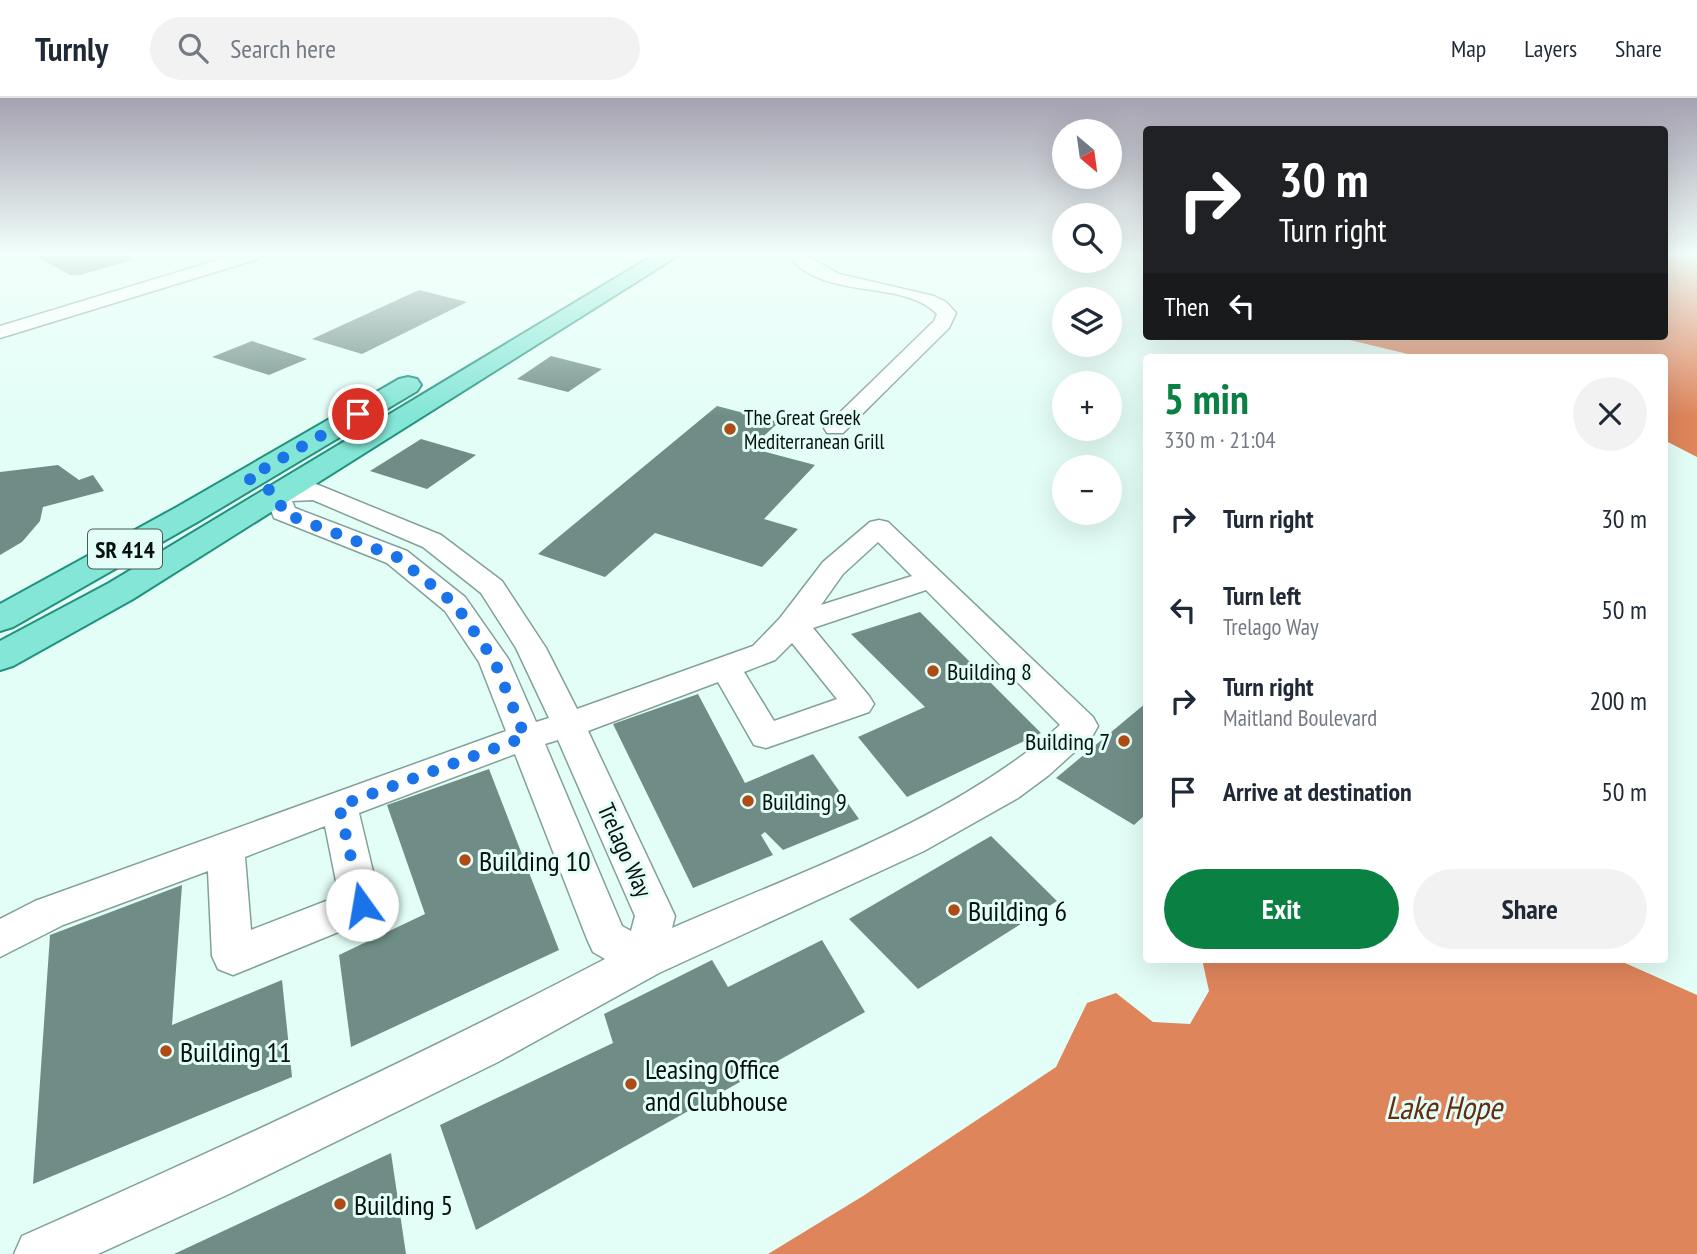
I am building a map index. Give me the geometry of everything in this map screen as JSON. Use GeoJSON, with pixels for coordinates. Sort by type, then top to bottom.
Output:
{"type":"FeatureCollection","features":[{"type":"Feature","properties":{"kind":"main road","name":"SR 414"},"geometry":{"type":"LineString","coordinates":[[0,657],[121,591],[581,309]]}},
{"type":"Feature","properties":{"kind":"main road","name":"SR 414"},"geometry":{"type":"LineString","coordinates":[[0,619],[451,360]]}},
{"type":"Feature","properties":{"kind":"street"},"geometry":{"type":"LineString","coordinates":[[0,332],[75,309]]}},
{"type":"Feature","properties":{"kind":"street"},"geometry":{"type":"LineString","coordinates":[[835,428],[942,324],[947,313],[944,309]]}},
{"type":"Feature","properties":{"kind":"street"},"geometry":{"type":"LineString","coordinates":[[248,478],[278,495]]}},
{"type":"Feature","properties":{"kind":"street","name":"Trelago Way"},"geometry":{"type":"LineString","coordinates":[[316,492],[432,541],[492,587],[531,648],[569,725],[655,916],[644,960],[607,939],[494,660],[455,604],[397,557],[283,513],[278,495],[316,492]]}},
{"type":"Feature","properties":{"kind":"street"},"geometry":{"type":"LineString","coordinates":[[0,939],[49,913],[525,737],[569,725],[764,653],[791,625],[832,568],[879,528],[1081,726],[1037,766],[911,841],[644,960],[482,1047],[212,1177],[40,1254]]}},
{"type":"Feature","properties":{"kind":"street"},"geometry":{"type":"LineString","coordinates":[[791,625],[931,579]]}},
{"type":"Feature","properties":{"kind":"street"},"geometry":{"type":"LineString","coordinates":[[725,667],[766,736],[858,704],[808,641],[791,625]]}},
{"type":"Feature","properties":{"kind":"street"},"geometry":{"type":"LineString","coordinates":[[225,848],[233,956],[362,905],[339,806]]}},
{"type":"Feature","properties":{"kind":"water"},"geometry":{"type":"Polygon","coordinates":[[[1668,309],[1697,309],[1697,457],[1668,442],[1668,354],[1408,354],[1350,340],[1668,340],[1668,309]]]}},
{"type":"Feature","properties":{"kind":"water","name":"Lake Hope"},"geometry":{"type":"Polygon","coordinates":[[[1203,963],[1625,963],[1697,995],[1697,1254],[768,1254],[863,1196],[1056,1067],[1087,1003],[1116,993],[1153,1022],[1190,1024],[1209,991],[1203,963]]]}},
{"type":"Feature","properties":{"kind":"building"},"geometry":{"type":"Polygon","coordinates":[[[378,309],[453,309],[362,354],[312,339],[378,309]]]}},
{"type":"Feature","properties":{"kind":"building"},"geometry":{"type":"Polygon","coordinates":[[[252,341],[307,359],[269,375],[212,357],[252,341]]]}},
{"type":"Feature","properties":{"kind":"building"},"geometry":{"type":"Polygon","coordinates":[[[551,356],[602,369],[568,392],[517,379],[551,356]]]}},
{"type":"Feature","properties":{"kind":"building"},"geometry":{"type":"Polygon","coordinates":[[[717,406],[779,422],[751,448],[815,465],[764,519],[798,529],[762,567],[655,533],[605,577],[538,554],[717,406]]]}},
{"type":"Feature","properties":{"kind":"building"},"geometry":{"type":"Polygon","coordinates":[[[421,439],[476,455],[427,489],[370,471],[421,439]]]}},
{"type":"Feature","properties":{"kind":"building"},"geometry":{"type":"Polygon","coordinates":[[[58,465],[79,480],[93,475],[104,491],[43,507],[40,521],[22,542],[0,555],[0,472],[58,465]]]}},
{"type":"Feature","properties":{"kind":"building","name":"Building 8"},"geometry":{"type":"Polygon","coordinates":[[[920,612],[1041,733],[907,797],[858,737],[925,707],[851,634],[920,612]]]}},
{"type":"Feature","properties":{"kind":"building","name":"Building 9"},"geometry":{"type":"Polygon","coordinates":[[[698,694],[745,783],[813,754],[859,819],[783,850],[765,832],[761,835],[773,855],[693,888],[613,724],[698,694]]]}},
{"type":"Feature","properties":{"kind":"building","name":"Building 7"},"geometry":{"type":"Polygon","coordinates":[[[1143,706],[1143,817],[1134,825],[1056,778],[1143,706]]]}},
{"type":"Feature","properties":{"kind":"building","name":"Building 10"},"geometry":{"type":"Polygon","coordinates":[[[489,769],[559,950],[351,1047],[339,955],[425,914],[387,805],[489,769]]]}},
{"type":"Feature","properties":{"kind":"building","name":"Building 6"},"geometry":{"type":"Polygon","coordinates":[[[991,836],[1057,901],[918,989],[849,919],[991,836]]]}},
{"type":"Feature","properties":{"kind":"building","name":"Building 11"},"geometry":{"type":"Polygon","coordinates":[[[182,885],[172,1025],[282,980],[292,1077],[33,1184],[50,935],[182,885]]]}},
{"type":"Feature","properties":{"kind":"building","name":"Leasing Office and Clubhouse"},"geometry":{"type":"Polygon","coordinates":[[[822,940],[865,1012],[476,1230],[440,1125],[613,1043],[604,1014],[712,960],[728,987],[822,940]]]}},
{"type":"Feature","properties":{"kind":"building","name":"Building 5"},"geometry":{"type":"Polygon","coordinates":[[[391,1153],[406,1254],[174,1254],[391,1153]]]}},
{"type":"Feature","properties":{"kind":"place","name":"The Great Greek Mediterranean Grill"},"geometry":{"type":"Point","coordinates":[730,429]}},
{"type":"Feature","properties":{"kind":"place","name":"Building 8"},"geometry":{"type":"Point","coordinates":[933,671]}},
{"type":"Feature","properties":{"kind":"place","name":"Building 7"},"geometry":{"type":"Point","coordinates":[1124,741]}},
{"type":"Feature","properties":{"kind":"place","name":"Building 9"},"geometry":{"type":"Point","coordinates":[748,801]}},
{"type":"Feature","properties":{"kind":"place","name":"Building 10"},"geometry":{"type":"Point","coordinates":[465,860]}},
{"type":"Feature","properties":{"kind":"place","name":"Building 6"},"geometry":{"type":"Point","coordinates":[954,910]}},
{"type":"Feature","properties":{"kind":"place","name":"Building 11"},"geometry":{"type":"Point","coordinates":[166,1051]}},
{"type":"Feature","properties":{"kind":"place","name":"Leasing Office and Clubhouse"},"geometry":{"type":"Point","coordinates":[631,1084]}},
{"type":"Feature","properties":{"kind":"place","name":"Building 5"},"geometry":{"type":"Point","coordinates":[340,1204]}},
{"type":"Feature","properties":{"kind":"route"},"geometry":{"type":"LineString","coordinates":[[358,414],[248,478],[278,495],[283,513],[397,557],[455,604],[494,660],[525,737],[339,806],[362,905]]}}]}
